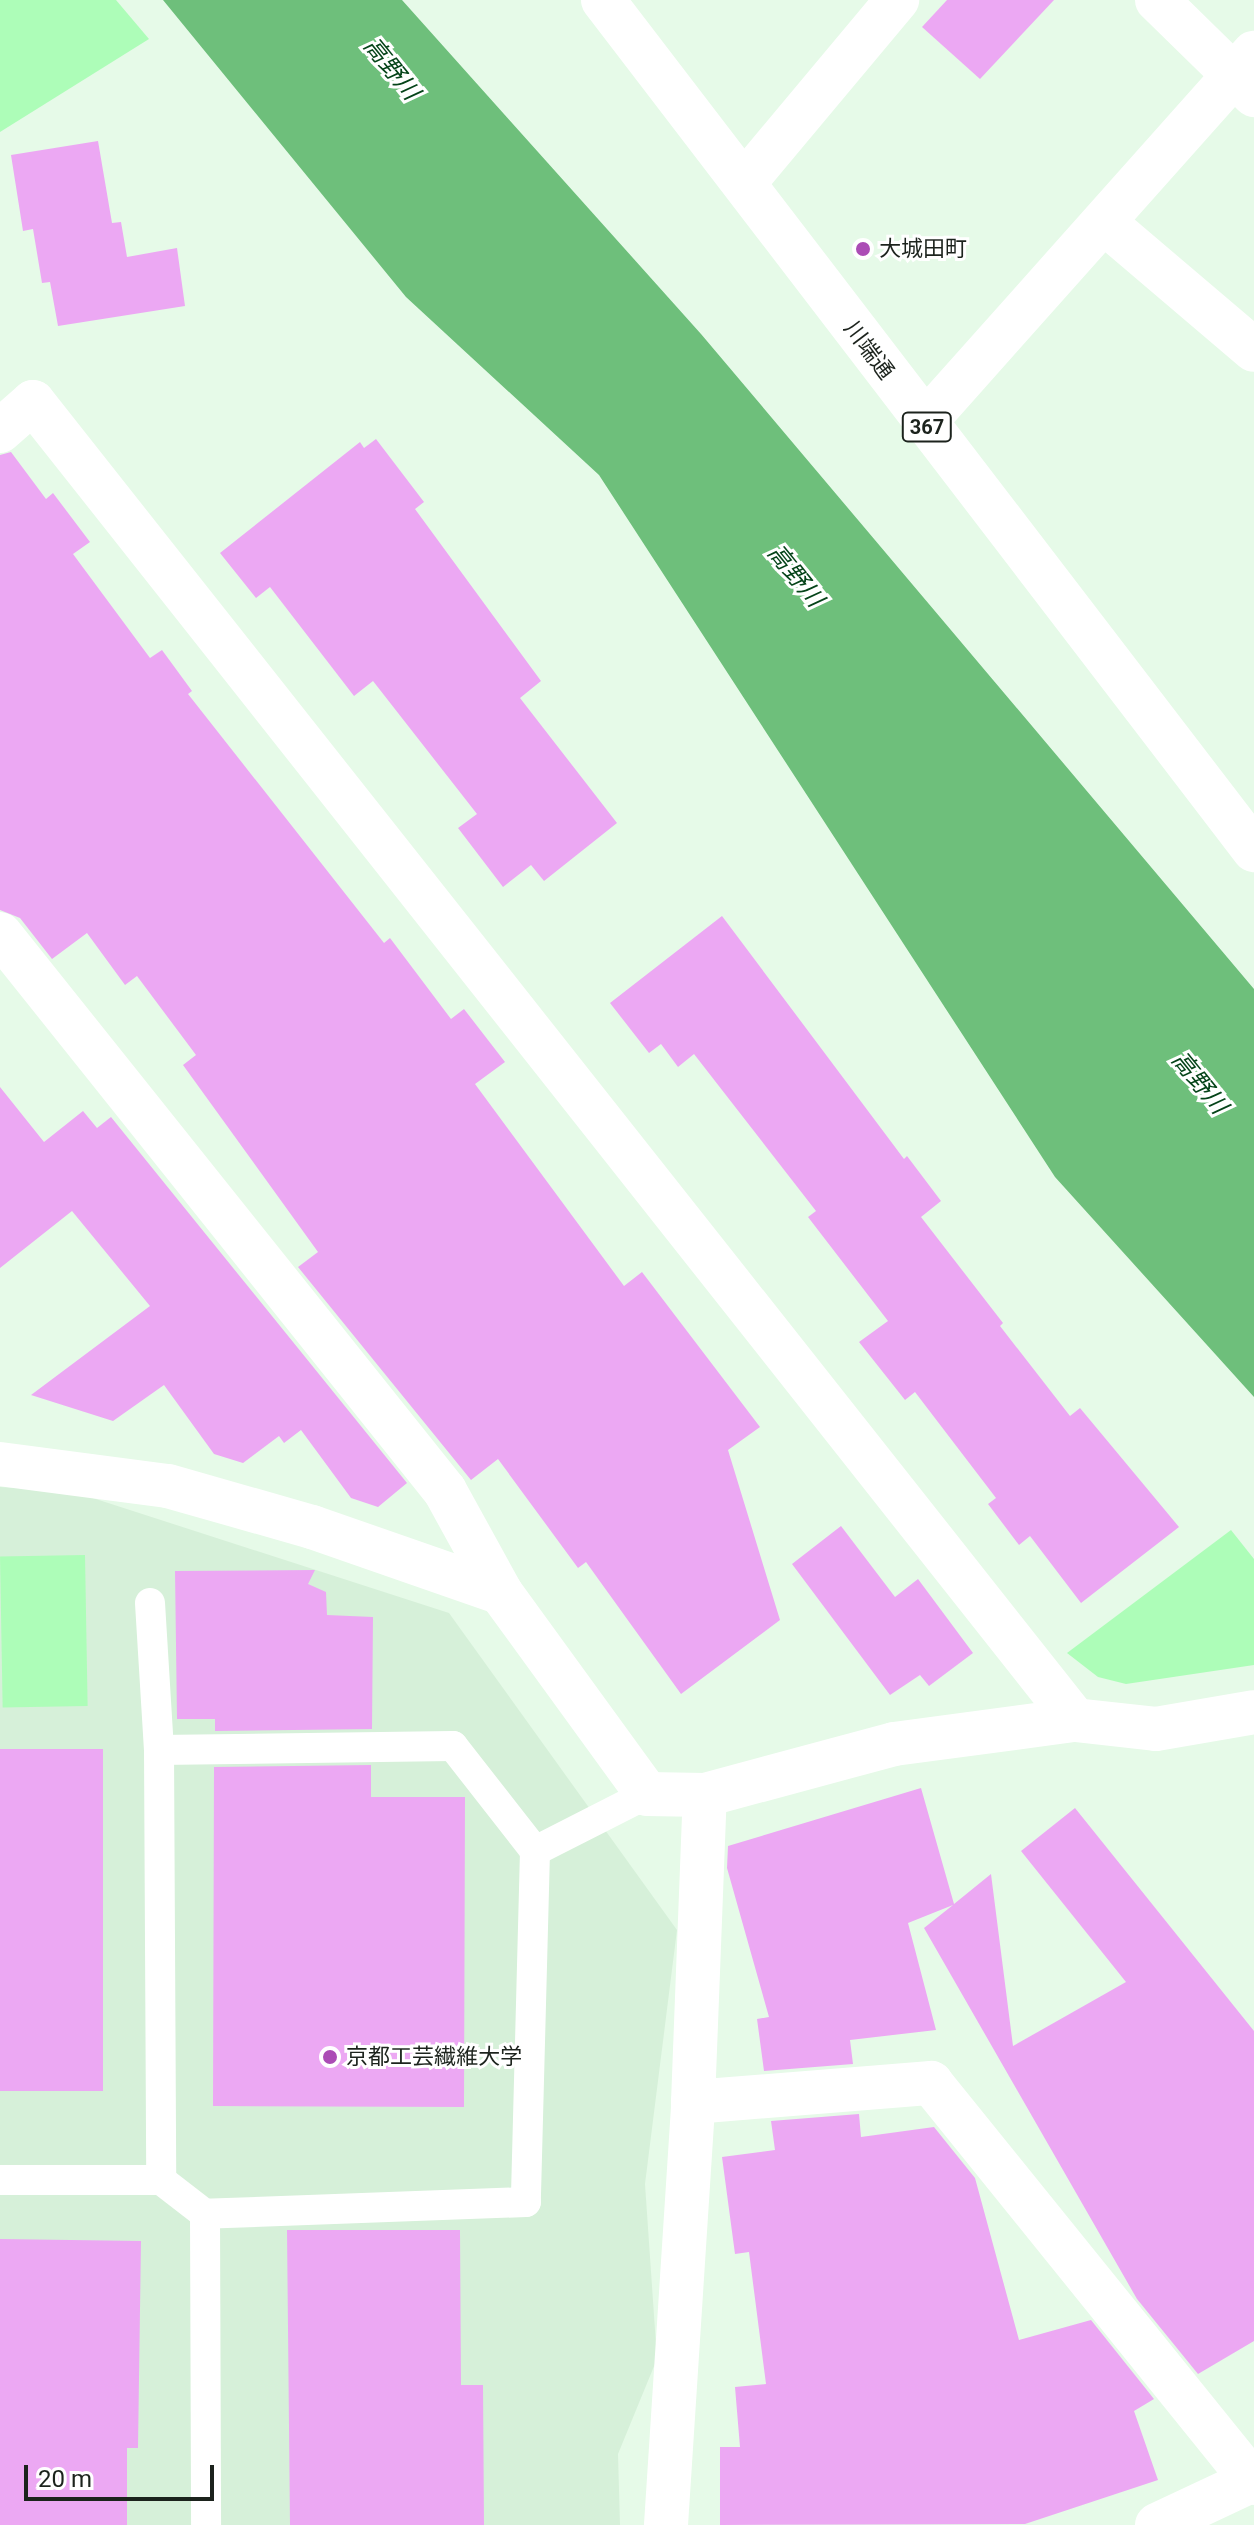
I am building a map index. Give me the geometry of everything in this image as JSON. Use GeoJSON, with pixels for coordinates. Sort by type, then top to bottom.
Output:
{"type":"FeatureCollection","features":[{"type":"Feature","properties":{"kind":"main road","name":"川端通"},"geometry":{"type":"LineString","coordinates":[[603,0],[1254,850]]}},
{"type":"Feature","properties":{"kind":"main road"},"geometry":{"type":"LineString","coordinates":[[744,183],[897,0]]}},
{"type":"Feature","properties":{"kind":"main road"},"geometry":{"type":"LineString","coordinates":[[924,423],[1247,75],[1157,0]]}},
{"type":"Feature","properties":{"kind":"main road"},"geometry":{"type":"LineString","coordinates":[[1106,224],[1254,350]]}},
{"type":"Feature","properties":{"kind":"main road"},"geometry":{"type":"LineString","coordinates":[[0,431],[33,402],[1075,1720]]}},
{"type":"Feature","properties":{"kind":"main road"},"geometry":{"type":"LineString","coordinates":[[0,934],[445,1491],[501,1593],[647,1794],[705,1795],[894,1744],[1075,1720],[1156,1729],[1254,1712]]}},
{"type":"Feature","properties":{"kind":"main road"},"geometry":{"type":"LineString","coordinates":[[0,1464],[168,1486],[312,1527],[501,1593]]}},
{"type":"Feature","properties":{"kind":"main road"},"geometry":{"type":"LineString","coordinates":[[666,2525],[693,2102],[705,1795]]}},
{"type":"Feature","properties":{"kind":"main road"},"geometry":{"type":"LineString","coordinates":[[693,2102],[931,2083],[1254,2482],[1157,2525]]}},
{"type":"Feature","properties":{"kind":"lane"},"geometry":{"type":"LineString","coordinates":[[150,1603],[159,1750],[161,2180]]}},
{"type":"Feature","properties":{"kind":"lane"},"geometry":{"type":"LineString","coordinates":[[0,2180],[161,2180],[205,2214],[526,2202],[535,1851],[453,1746],[159,1750]]}},
{"type":"Feature","properties":{"kind":"lane"},"geometry":{"type":"LineString","coordinates":[[535,1851],[647,1794]]}},
{"type":"Feature","properties":{"kind":"lane"},"geometry":{"type":"LineString","coordinates":[[205,2214],[206,2525]]}},
{"type":"Feature","properties":{"kind":"shaded area"},"geometry":{"type":"Polygon","coordinates":[[[0,0],[116,0],[149,39],[0,132],[0,0]]]}},
{"type":"Feature","properties":{"kind":"shaded area","name":"京都工芸繊維大学"},"geometry":{"type":"Polygon","coordinates":[[[0,1487],[71,1491],[449,1613],[677,1930],[645,2184],[657,2359],[618,2454],[620,2525],[0,2525],[0,1487]]]}},
{"type":"Feature","properties":{"kind":"shaded area"},"geometry":{"type":"Polygon","coordinates":[[[1231,1530],[1254,1559],[1254,1665],[1126,1684],[1098,1677],[1067,1653],[1231,1530]]]}},
{"type":"Feature","properties":{"kind":"shaded area"},"geometry":{"type":"Polygon","coordinates":[[[85,1555],[88,1706],[3,1707],[0,1556],[85,1555]]]}},
{"type":"Feature","properties":{"kind":"water","name":"高野川"},"geometry":{"type":"Polygon","coordinates":[[[163,0],[402,0],[701,334],[1254,989],[1254,1397],[1055,1177],[599,475],[406,297],[163,0]]]}},
{"type":"Feature","properties":{"kind":"building"},"geometry":{"type":"Polygon","coordinates":[[[947,0],[1054,0],[980,79],[922,27],[947,0]]]}},
{"type":"Feature","properties":{"kind":"building"},"geometry":{"type":"Polygon","coordinates":[[[98,141],[112,223],[121,222],[127,257],[177,248],[185,306],[58,326],[50,282],[42,283],[33,229],[23,231],[11,155],[98,141]]]}},
{"type":"Feature","properties":{"kind":"building"},"geometry":{"type":"Polygon","coordinates":[[[376,439],[424,502],[415,509],[541,681],[520,698],[617,823],[544,881],[531,865],[503,887],[458,828],[477,814],[373,681],[354,696],[270,587],[256,598],[220,553],[360,442],[364,448],[376,439]]]}},
{"type":"Feature","properties":{"kind":"building"},"geometry":{"type":"Polygon","coordinates":[[[11,452],[46,499],[53,493],[90,542],[73,554],[150,658],[162,650],[192,691],[188,694],[384,943],[390,938],[451,1019],[464,1009],[505,1062],[475,1084],[624,1286],[642,1272],[760,1427],[728,1450],[780,1620],[681,1694],[586,1562],[578,1568],[498,1459],[471,1480],[298,1267],[318,1252],[183,1065],[196,1055],[137,976],[125,985],[87,933],[52,959],[20,918],[0,910],[0,455],[11,452]]]}},
{"type":"Feature","properties":{"kind":"building"},"geometry":{"type":"Polygon","coordinates":[[[722,916],[904,1159],[907,1156],[941,1201],[921,1217],[1003,1323],[1000,1326],[1070,1416],[1080,1408],[1179,1527],[1081,1603],[1030,1536],[1019,1545],[988,1504],[996,1498],[915,1392],[905,1400],[859,1342],[888,1321],[808,1217],[816,1211],[694,1054],[678,1067],[661,1044],[649,1053],[610,1003],[722,916]]]}},
{"type":"Feature","properties":{"kind":"building"},"geometry":{"type":"Polygon","coordinates":[[[0,1087],[44,1142],[83,1111],[97,1128],[111,1117],[407,1483],[378,1507],[351,1498],[301,1430],[284,1443],[279,1436],[243,1463],[214,1454],[164,1385],[113,1421],[31,1395],[150,1306],[72,1211],[0,1268],[0,1087]]]}},
{"type":"Feature","properties":{"kind":"building"},"geometry":{"type":"Polygon","coordinates":[[[841,1526],[895,1597],[918,1579],[973,1653],[929,1686],[920,1675],[890,1695],[792,1564],[841,1526]]]}},
{"type":"Feature","properties":{"kind":"building"},"geometry":{"type":"Polygon","coordinates":[[[315,1570],[308,1584],[326,1592],[327,1615],[373,1617],[372,1729],[215,1731],[215,1719],[177,1719],[175,1571],[315,1570]]]}},
{"type":"Feature","properties":{"kind":"building"},"geometry":{"type":"Polygon","coordinates":[[[0,1749],[103,1749],[103,2091],[0,2091],[0,1749]]]}},
{"type":"Feature","properties":{"kind":"building"},"geometry":{"type":"Polygon","coordinates":[[[371,1765],[371,1797],[465,1797],[464,2107],[213,2106],[214,1767],[371,1765]]]}},
{"type":"Feature","properties":{"kind":"building"},"geometry":{"type":"Polygon","coordinates":[[[921,1788],[954,1904],[991,1874],[1013,2046],[1126,1982],[1021,1851],[1075,1808],[1254,2031],[1254,2341],[1198,2374],[1137,2299],[924,1928],[953,1905],[908,1923],[936,2030],[850,2040],[853,2064],[764,2071],[757,2019],[769,2017],[727,1868],[728,1846],[921,1788]]]}},
{"type":"Feature","properties":{"kind":"building"},"geometry":{"type":"Polygon","coordinates":[[[859,2114],[861,2137],[934,2127],[975,2178],[1019,2340],[1091,2320],[1154,2399],[1134,2411],[1158,2480],[1025,2524],[720,2525],[720,2447],[740,2447],[735,2387],[766,2384],[749,2252],[735,2254],[722,2157],[775,2150],[771,2121],[859,2114]]]}},
{"type":"Feature","properties":{"kind":"building"},"geometry":{"type":"Polygon","coordinates":[[[287,2230],[460,2230],[461,2385],[483,2385],[484,2525],[290,2525],[287,2230]]]}},
{"type":"Feature","properties":{"kind":"building"},"geometry":{"type":"Polygon","coordinates":[[[0,2239],[141,2241],[138,2448],[127,2448],[127,2525],[0,2525],[0,2239]]]}},
{"type":"Feature","properties":{"kind":"place","name":"大城田町"},"geometry":{"type":"Point","coordinates":[863,249]}},
{"type":"Feature","properties":{"kind":"place","name":"京都工芸繊維大学"},"geometry":{"type":"Point","coordinates":[330,2057]}}]}
